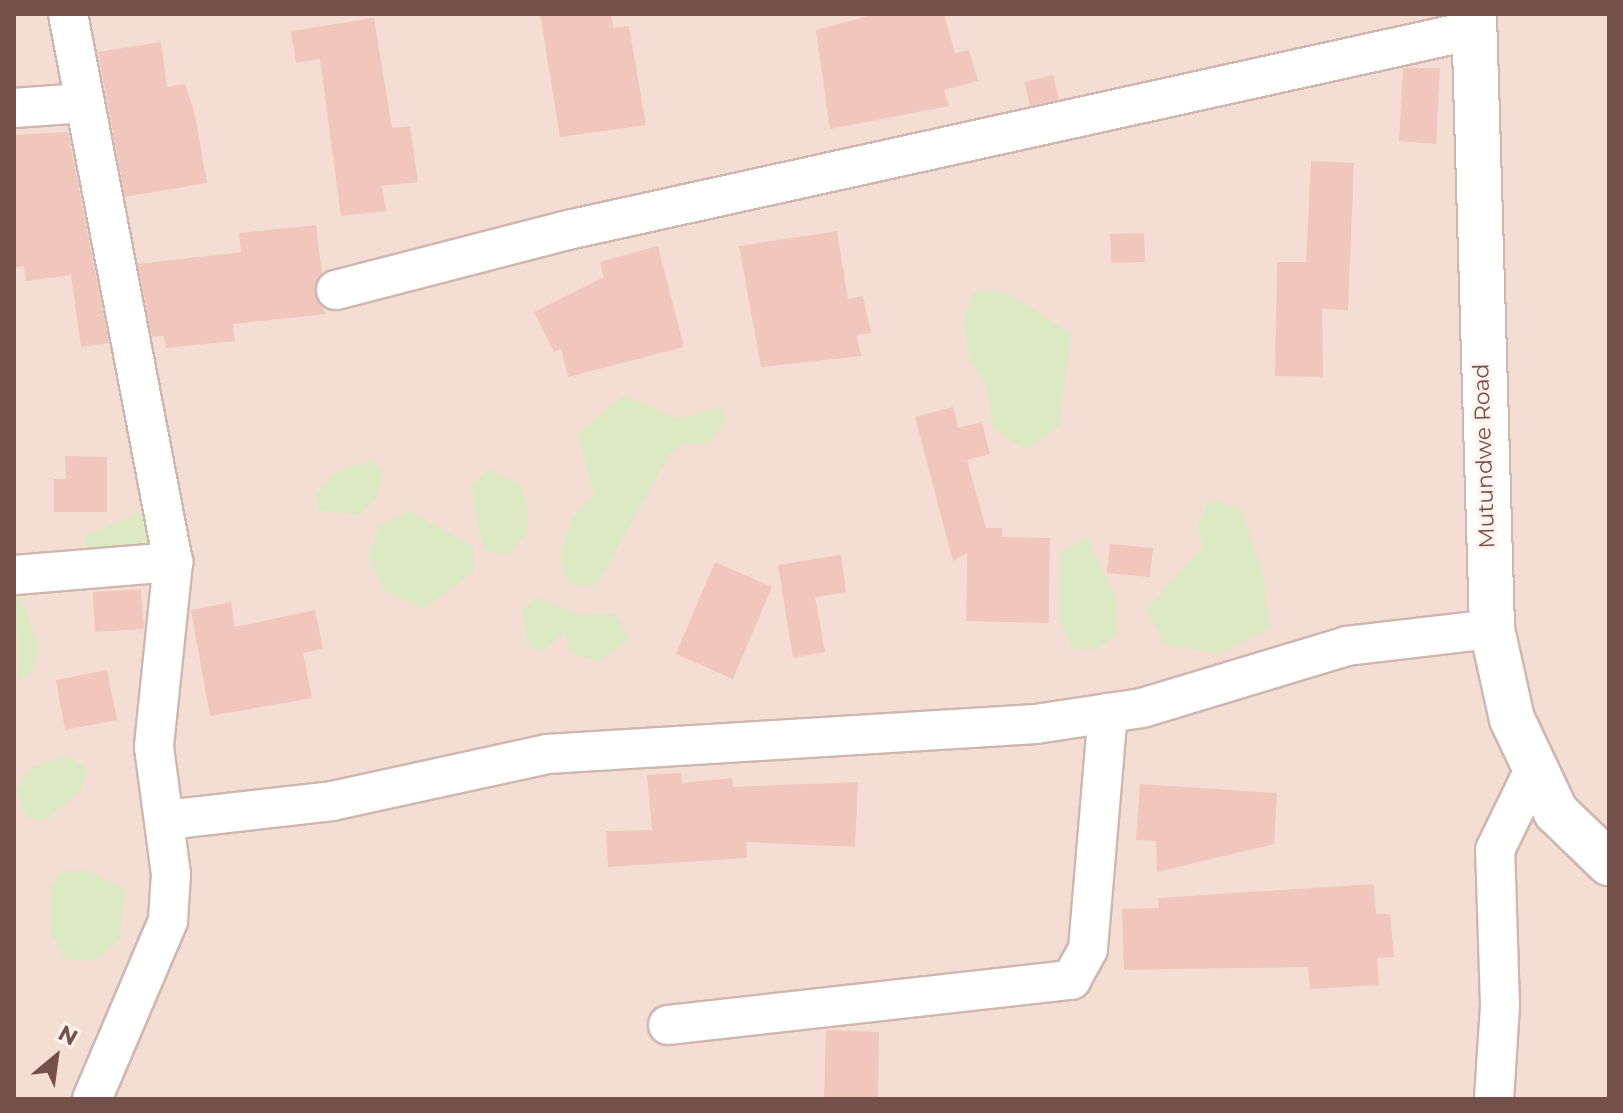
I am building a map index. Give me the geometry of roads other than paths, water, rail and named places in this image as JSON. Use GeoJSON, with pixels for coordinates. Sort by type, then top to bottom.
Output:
{"type":"FeatureCollection","features":[{"type":"Feature","properties":{"kind":"main road","name":"Mutundwe Road"},"geometry":{"type":"LineString","coordinates":[[1474,22],[1492,629],[1512,719],[1556,812],[1609,863]]}},
{"type":"Feature","properties":{"kind":"street"},"geometry":{"type":"LineString","coordinates":[[68,14],[173,562],[154,747],[166,820],[168,921],[92,1099]]}},
{"type":"Feature","properties":{"kind":"street"},"geometry":{"type":"LineString","coordinates":[[336,290],[568,230],[1474,22]]}},
{"type":"Feature","properties":{"kind":"street"},"geometry":{"type":"LineString","coordinates":[[14,108],[83,103]]}},
{"type":"Feature","properties":{"kind":"street"},"geometry":{"type":"LineString","coordinates":[[14,575],[173,562]]}},
{"type":"Feature","properties":{"kind":"street"},"geometry":{"type":"LineString","coordinates":[[166,820],[332,801],[547,754],[1108,713],[1347,646],[1492,629]]}},
{"type":"Feature","properties":{"kind":"street"},"geometry":{"type":"LineString","coordinates":[[668,1025],[1071,980],[1088,949],[1108,713]]}},
{"type":"Feature","properties":{"kind":"street"},"geometry":{"type":"LineString","coordinates":[[1494,1099],[1500,1005],[1495,850],[1536,766]]}}]}
